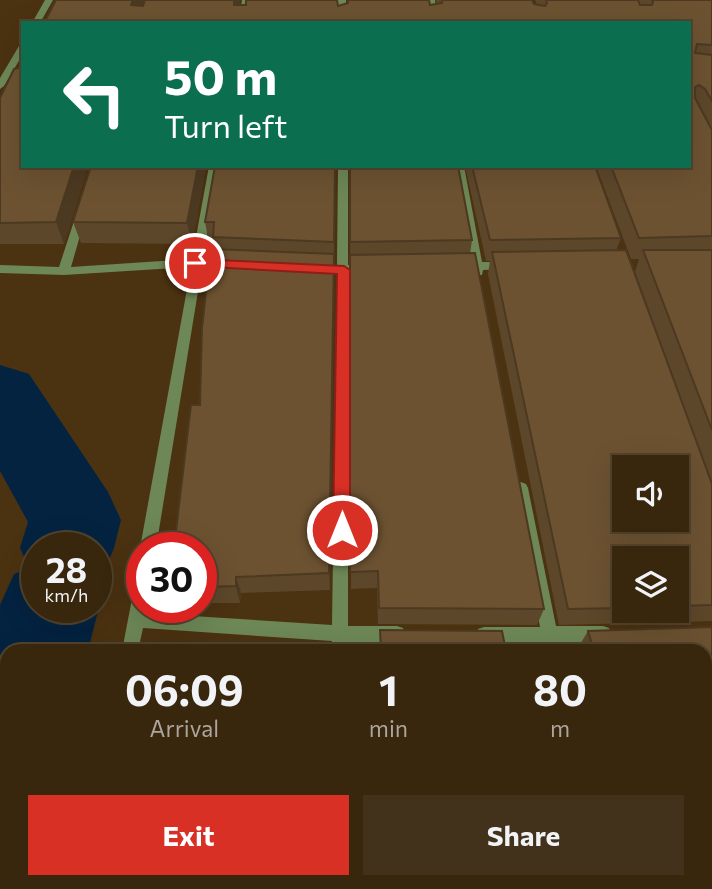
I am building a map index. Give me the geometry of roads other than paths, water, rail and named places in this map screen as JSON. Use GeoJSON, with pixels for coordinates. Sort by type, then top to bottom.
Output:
{"type":"FeatureCollection","features":[{"type":"Feature","properties":{"kind":"street"},"geometry":{"type":"LineString","coordinates":[[37,21],[49,0]]}},
{"type":"Feature","properties":{"kind":"street"},"geometry":{"type":"LineString","coordinates":[[242,21],[246,0]]}},
{"type":"Feature","properties":{"kind":"street"},"geometry":{"type":"LineString","coordinates":[[342,0],[342,21]]}},
{"type":"Feature","properties":{"kind":"street"},"geometry":{"type":"LineString","coordinates":[[431,0],[434,21]]}},
{"type":"Feature","properties":{"kind":"street"},"geometry":{"type":"LineString","coordinates":[[4,83],[21,50]]}},
{"type":"Feature","properties":{"kind":"street"},"geometry":{"type":"LineString","coordinates":[[151,532],[195,263],[214,168]]}},
{"type":"Feature","properties":{"kind":"street"},"geometry":{"type":"LineString","coordinates":[[341,643],[343,168]]}},
{"type":"Feature","properties":{"kind":"street"},"geometry":{"type":"LineString","coordinates":[[459,168],[482,293]]}},
{"type":"Feature","properties":{"kind":"street"},"geometry":{"type":"LineString","coordinates":[[64,271],[84,206]]}},
{"type":"Feature","properties":{"kind":"street"},"geometry":{"type":"LineString","coordinates":[[0,269],[64,271],[195,263],[236,265]]}},
{"type":"Feature","properties":{"kind":"street"},"geometry":{"type":"LineString","coordinates":[[450,266],[517,265]]}},
{"type":"Feature","properties":{"kind":"street"},"geometry":{"type":"LineString","coordinates":[[303,268],[383,269]]}},
{"type":"Feature","properties":{"kind":"street"},"geometry":{"type":"LineString","coordinates":[[517,471],[552,643]]}},
{"type":"Feature","properties":{"kind":"street"},"geometry":{"type":"LineString","coordinates":[[132,644],[136,623]]}},
{"type":"Feature","properties":{"kind":"street"},"geometry":{"type":"LineString","coordinates":[[155,623],[341,643],[411,635]]}},
{"type":"Feature","properties":{"kind":"street"},"geometry":{"type":"LineString","coordinates":[[466,635],[552,643],[618,634]]}},
{"type":"Feature","properties":{"kind":"waterway"},"geometry":{"type":"LineString","coordinates":[[0,396],[75,520],[72,532]]}},
{"type":"Feature","properties":{"kind":"waterway"},"geometry":{"type":"LineString","coordinates":[[38,644],[44,623]]}}]}
